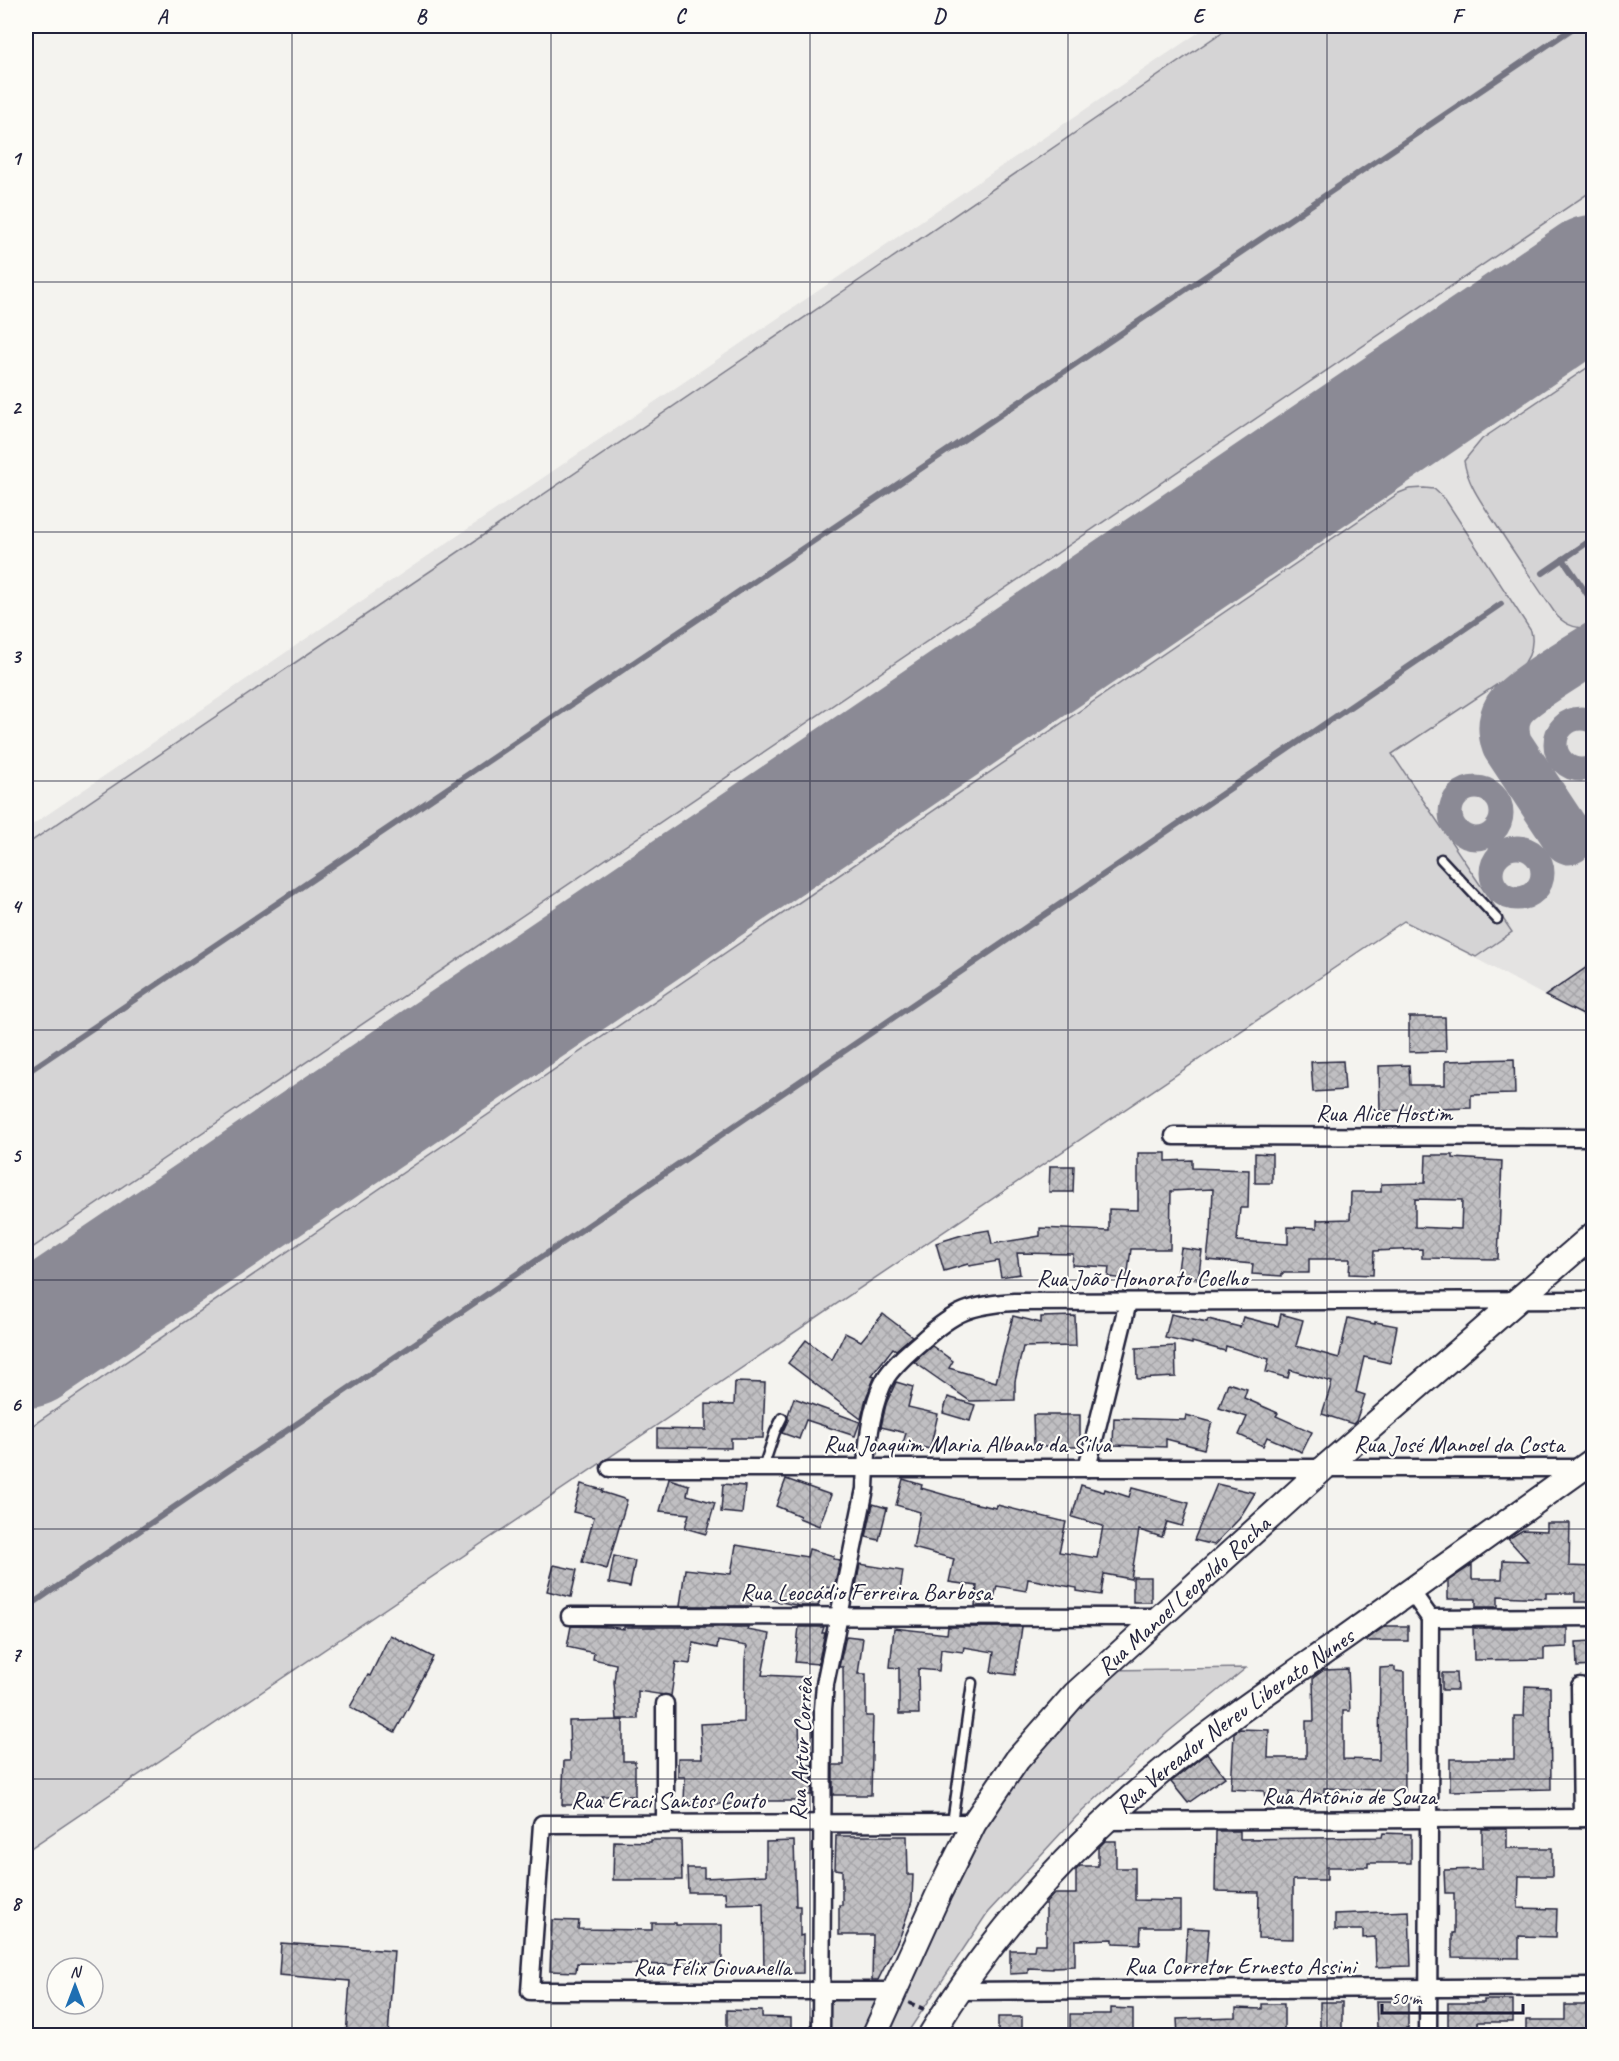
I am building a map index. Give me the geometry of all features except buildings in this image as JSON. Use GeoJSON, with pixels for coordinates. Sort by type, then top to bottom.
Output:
{"type":"FeatureCollection","features":[{"type":"Feature","properties":{"kind":"main road","name":"Rua Manoel Leopoldo Rocha"},"geometry":{"type":"LineString","coordinates":[[874,2036],[939,1893],[963,1823],[1075,1694],[1324,1468],[1593,1234]]}},
{"type":"Feature","properties":{"kind":"main road","name":"Rua Vereador Nereu Liberato Nunes"},"geometry":{"type":"LineString","coordinates":[[930,2036],[1000,1935],[1038,1890],[1106,1821],[1185,1752],[1590,1465]]}},
{"type":"Feature","properties":{"kind":"street","name":"Rua Alice Hostim"},"geometry":{"type":"LineString","coordinates":[[1174,1136],[1593,1137]]}},
{"type":"Feature","properties":{"kind":"street","name":"Rua João Honorato Coelho"},"geometry":{"type":"LineString","coordinates":[[865,1468],[873,1416],[887,1377],[900,1361],[944,1321],[967,1309],[987,1304],[1593,1300]]}},
{"type":"Feature","properties":{"kind":"street"},"geometry":{"type":"LineString","coordinates":[[1087,1468],[1128,1302]]}},
{"type":"Feature","properties":{"kind":"street","name":"Rua José Manoel da Costa"},"geometry":{"type":"LineString","coordinates":[[1324,1468],[1590,1465]]}},
{"type":"Feature","properties":{"kind":"street","name":"Rua Joaquim Maria Albano da Silva"},"geometry":{"type":"LineString","coordinates":[[610,1468],[1324,1468]]}},
{"type":"Feature","properties":{"kind":"street","name":"Rua Artur Corrêa"},"geometry":{"type":"LineString","coordinates":[[821,2036],[823,1708],[825,1684],[865,1489],[865,1468]]}},
{"type":"Feature","properties":{"kind":"street"},"geometry":{"type":"LineString","coordinates":[[1411,1590],[1430,1618],[1428,2036]]}},
{"type":"Feature","properties":{"kind":"street","name":"Rua Leocádio Ferreira Barbosa"},"geometry":{"type":"LineString","coordinates":[[570,1616],[1161,1617]]}},
{"type":"Feature","properties":{"kind":"street"},"geometry":{"type":"LineString","coordinates":[[1430,1618],[1593,1617]]}},
{"type":"Feature","properties":{"kind":"street"},"geometry":{"type":"LineString","coordinates":[[1580,1686],[1588,1818]]}},
{"type":"Feature","properties":{"kind":"street"},"geometry":{"type":"LineString","coordinates":[[664,1704],[664,1824]]}},
{"type":"Feature","properties":{"kind":"street","name":"Rua Antônio de Souza"},"geometry":{"type":"LineString","coordinates":[[1106,1821],[1588,1818]]}},
{"type":"Feature","properties":{"kind":"street","name":"Rua Eraci Santos Couto"},"geometry":{"type":"LineString","coordinates":[[530,1992],[542,1824],[963,1823]]}},
{"type":"Feature","properties":{"kind":"street","name":"Rua Corretor Ernesto Assini"},"geometry":{"type":"LineString","coordinates":[[959,1992],[1593,1987]]}},
{"type":"Feature","properties":{"kind":"street","name":"Rua Félix Giovanella"},"geometry":{"type":"LineString","coordinates":[[530,1992],[894,1990]]}},
{"type":"Feature","properties":{"kind":"lane"},"geometry":{"type":"LineString","coordinates":[[1441,859],[1497,919]]}},
{"type":"Feature","properties":{"kind":"lane"},"geometry":{"type":"LineString","coordinates":[[763,1468],[782,1418]]}},
{"type":"Feature","properties":{"kind":"lane"},"geometry":{"type":"LineString","coordinates":[[963,1823],[972,1683]]}},
{"type":"Feature","properties":{"kind":"shaded area"},"geometry":{"type":"Polygon","coordinates":[[[1208,26],[1593,26],[1593,1020],[1403,919],[26,1849],[26,829],[1208,26]]]}},
{"type":"Feature","properties":{"kind":"shaded area"},"geometry":{"type":"Polygon","coordinates":[[[1231,26],[1593,26],[1593,190],[26,1252],[26,845],[1231,26]]]}},
{"type":"Feature","properties":{"kind":"shaded area"},"geometry":{"type":"Polygon","coordinates":[[[1593,364],[1593,627],[1583,628],[1569,625],[1557,616],[1472,486],[1464,461],[1482,439],[1593,364]]]}},
{"type":"Feature","properties":{"kind":"shaded area"},"geometry":{"type":"Polygon","coordinates":[[[1409,489],[1434,489],[1445,499],[1531,631],[1532,647],[1526,662],[1519,670],[1392,754],[1512,932],[1476,957],[1404,921],[26,1851],[26,1430],[1399,493],[1409,489]]]}},
{"type":"Feature","properties":{"kind":"shaded area"},"geometry":{"type":"Polygon","coordinates":[[[1246,1668],[1168,1732],[1076,1817],[988,1912],[906,2035],[884,2036],[940,1910],[985,1827],[1014,1781],[1108,1670],[1246,1668]]]}},
{"type":"Feature","properties":{"kind":"shaded area"},"geometry":{"type":"Polygon","coordinates":[[[828,1996],[880,1996],[859,2036],[829,2035],[828,1996]]]}},
{"type":"Feature","properties":{"kind":"waterway"},"geometry":{"type":"LineString","coordinates":[[26,1073],[1576,26]]}},
{"type":"Feature","properties":{"kind":"waterway"},"geometry":{"type":"LineString","coordinates":[[1543,573],[1594,538]]}},
{"type":"Feature","properties":{"kind":"waterway"},"geometry":{"type":"LineString","coordinates":[[1563,559],[1594,604]]}},
{"type":"Feature","properties":{"kind":"waterway"},"geometry":{"type":"LineString","coordinates":[[26,1608],[1501,604]]}},
{"type":"Feature","properties":{"kind":"taxiway"},"geometry":{"type":"LineString","coordinates":[[1556,308],[1594,282]]}},
{"type":"Feature","properties":{"kind":"taxiway"},"geometry":{"type":"LineString","coordinates":[[1569,839],[1507,745],[1504,722],[1509,709],[1524,694],[1594,648]]}},
{"type":"Feature","properties":{"kind":"taxiway"},"geometry":{"type":"LineString","coordinates":[[1581,732],[1589,736],[1593,744],[1589,752],[1581,756],[1573,752],[1569,744],[1573,736],[1581,732]]}},
{"type":"Feature","properties":{"kind":"taxiway"},"geometry":{"type":"LineString","coordinates":[[1476,801],[1484,805],[1488,813],[1484,821],[1476,825],[1468,821],[1464,813],[1468,805],[1476,801]]}},
{"type":"Feature","properties":{"kind":"taxiway"},"geometry":{"type":"LineString","coordinates":[[1517,861],[1525,865],[1529,873],[1525,881],[1517,885],[1509,881],[1505,873],[1509,865],[1517,861]]}},
{"type":"Feature","properties":{"kind":"runway"},"geometry":{"type":"LineString","coordinates":[[26,1344],[1594,279]]}}]}
